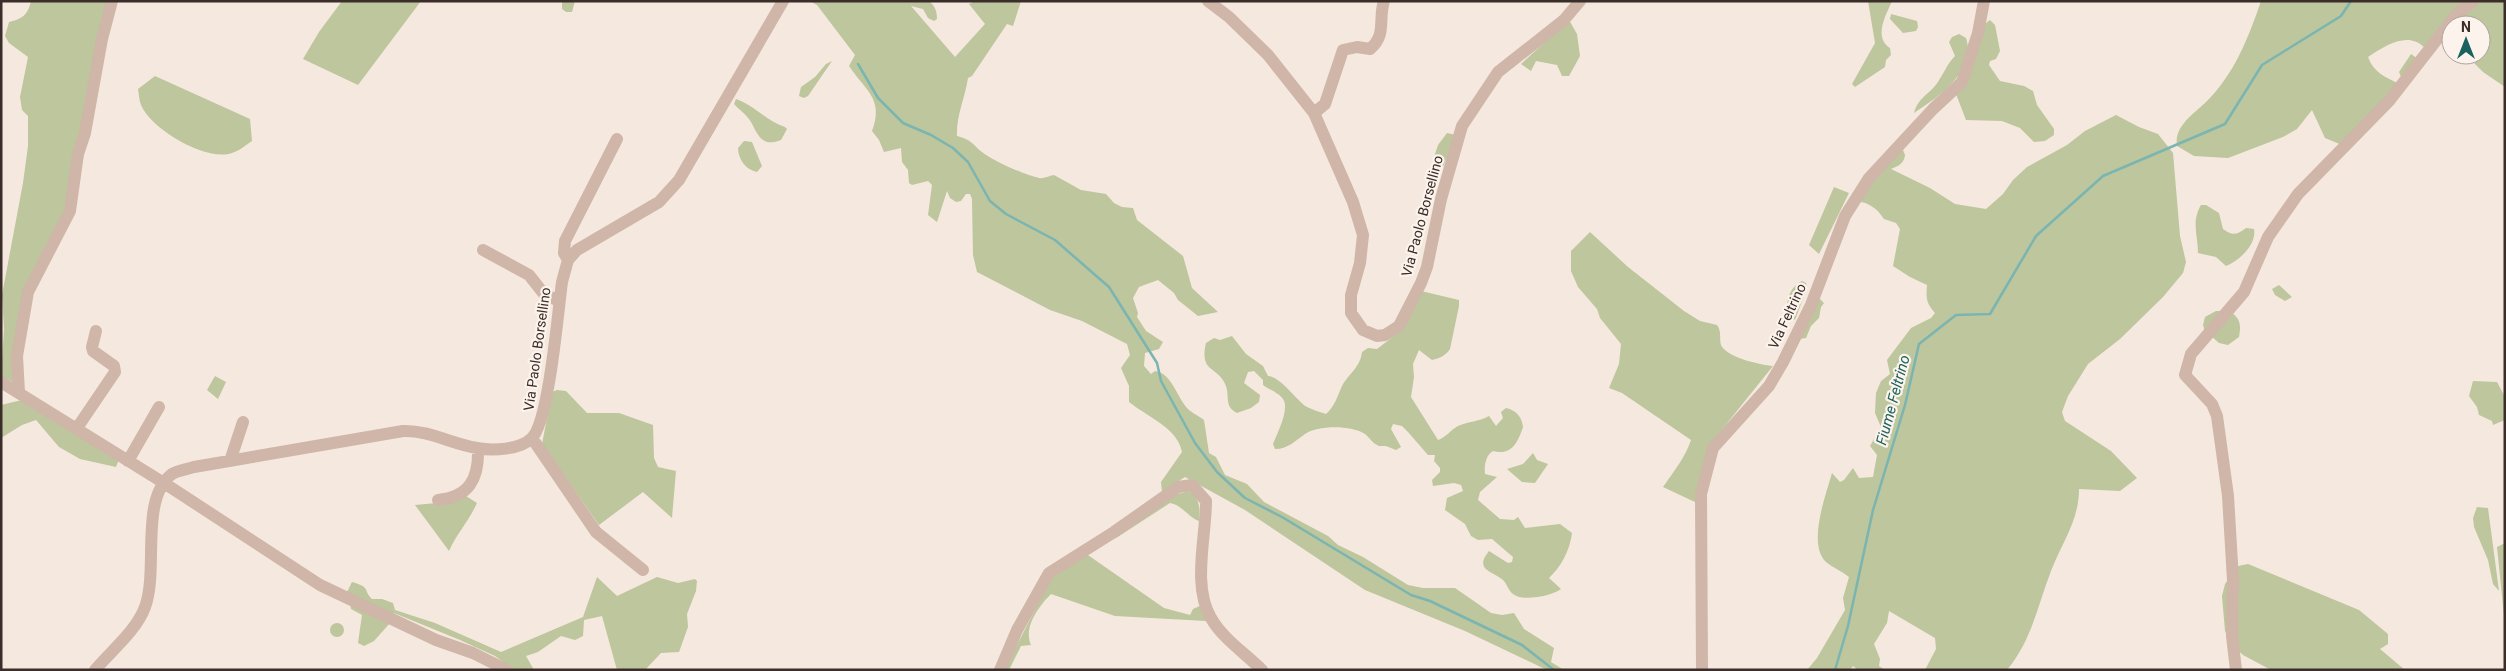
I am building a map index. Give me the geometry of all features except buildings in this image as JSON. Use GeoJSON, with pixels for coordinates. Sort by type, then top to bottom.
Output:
{"type":"FeatureCollection","features":[{"type":"Feature","properties":{"kind":"street"},"geometry":{"type":"LineString","coordinates":[[19,392],[17,356],[28,292],[70,211],[78,154],[85,133],[102,39],[112,1]]}},
{"type":"Feature","properties":{"kind":"street"},"geometry":{"type":"LineString","coordinates":[[568,260],[577,250],[598,236],[659,202],[680,180],[783,1]]}},
{"type":"Feature","properties":{"kind":"street","name":"Via Paolo Borsellino"},"geometry":{"type":"LineString","coordinates":[[1208,1],[1229,17],[1268,55],[1314,113],[1353,202],[1363,234],[1360,263],[1351,296],[1351,313],[1354,320],[1369,334],[1385,335],[1399,326],[1427,267],[1441,199],[1462,126],[1498,72],[1564,20],[1580,1]]}},
{"type":"Feature","properties":{"kind":"street"},"geometry":{"type":"LineString","coordinates":[[1314,113],[1325,104],[1335,69],[1343,50],[1357,47],[1370,49],[1378,41],[1382,31],[1381,9],[1384,1]]}},
{"type":"Feature","properties":{"kind":"street","name":"Via Feltrino"},"geometry":{"type":"LineString","coordinates":[[1702,670],[1701,494],[1713,448],[1769,386],[1783,362],[1810,304],[1845,216],[1869,178],[1933,109],[1962,82],[1975,42],[1984,1]]}},
{"type":"Feature","properties":{"kind":"street"},"geometry":{"type":"LineString","coordinates":[[2236,670],[2232,636],[2233,580],[2228,496],[2216,416],[2212,404],[2185,375],[2187,363],[2192,354],[2244,292],[2268,237],[2298,194],[2389,101],[2456,15],[2474,1]]}},
{"type":"Feature","properties":{"kind":"street","name":"Via Paolo Borsellino"},"geometry":{"type":"LineString","coordinates":[[532,438],[543,415],[559,301],[568,260],[564,253],[565,241],[617,140]]}},
{"type":"Feature","properties":{"kind":"street"},"geometry":{"type":"LineString","coordinates":[[483,250],[529,275],[544,294],[559,301]]}},
{"type":"Feature","properties":{"kind":"street"},"geometry":{"type":"LineString","coordinates":[[77,428],[115,372],[114,366],[93,351],[92,347],[96,331]]}},
{"type":"Feature","properties":{"kind":"street"},"geometry":{"type":"LineString","coordinates":[[1,382],[164,483],[320,586],[436,640],[473,653],[507,670]]}},
{"type":"Feature","properties":{"kind":"street"},"geometry":{"type":"LineString","coordinates":[[128,461],[159,406]]}},
{"type":"Feature","properties":{"kind":"street"},"geometry":{"type":"LineString","coordinates":[[230,461],[243,422]]}},
{"type":"Feature","properties":{"kind":"street"},"geometry":{"type":"LineString","coordinates":[[95,670],[136,623],[145,607],[152,572],[154,508],[164,483],[173,473],[230,461],[403,431],[419,431],[478,449],[522,445],[532,438],[596,532],[643,570]]}},
{"type":"Feature","properties":{"kind":"street"},"geometry":{"type":"LineString","coordinates":[[438,500],[453,499],[464,491],[476,477],[478,449]]}},
{"type":"Feature","properties":{"kind":"street"},"geometry":{"type":"LineString","coordinates":[[1000,670],[1018,630],[1049,573],[1121,527],[1178,487],[1192,485],[1206,501],[1201,549],[1202,598],[1211,619],[1262,670]]}},
{"type":"Feature","properties":{"kind":"green space"},"geometry":{"type":"Polygon","coordinates":[[[31,1],[110,1],[71,206],[34,283],[13,382],[1,376],[4,329],[2,295],[28,146],[28,116],[22,110],[20,97],[28,57],[9,43],[5,36],[9,22],[24,16],[31,1]]]}},
{"type":"Feature","properties":{"kind":"green space"},"geometry":{"type":"Polygon","coordinates":[[[342,1],[421,1],[358,85],[303,59],[319,32],[342,1]]]}},
{"type":"Feature","properties":{"kind":"green space"},"geometry":{"type":"Polygon","coordinates":[[[562,1],[575,1],[572,12],[566,12],[562,9],[562,1]]]}},
{"type":"Feature","properties":{"kind":"green space"},"geometry":{"type":"Polygon","coordinates":[[[810,1],[929,1],[936,11],[937,19],[934,21],[928,18],[923,9],[911,6],[955,57],[985,24],[969,4],[975,1],[1021,1],[1013,26],[1007,24],[972,76],[968,78],[958,121],[957,136],[969,140],[982,152],[1018,171],[1041,178],[1054,175],[1081,190],[1106,194],[1114,203],[1122,207],[1133,208],[1137,220],[1183,256],[1192,288],[1218,312],[1198,316],[1158,280],[1139,287],[1133,298],[1138,313],[1137,317],[1146,331],[1163,342],[1159,349],[1145,353],[1144,366],[1151,374],[1155,371],[1166,376],[1188,409],[1204,420],[1209,453],[1216,457],[1225,475],[1247,484],[1264,502],[1328,536],[1338,545],[1363,557],[1408,585],[1423,588],[1455,588],[1491,613],[1502,615],[1514,613],[1524,629],[1554,648],[1551,662],[1564,670],[1547,670],[1465,631],[1365,590],[1245,510],[1185,477],[1162,492],[1161,482],[1182,452],[1179,444],[1168,429],[1129,402],[1129,386],[1121,368],[1130,355],[1127,344],[1082,321],[1050,310],[977,272],[973,255],[972,199],[970,194],[966,194],[961,201],[956,202],[950,198],[947,191],[937,222],[928,215],[932,185],[928,181],[912,185],[909,183],[908,170],[902,162],[901,148],[884,152],[879,140],[872,131],[876,111],[874,103],[867,89],[849,66],[855,55],[817,5],[810,1]]]}},
{"type":"Feature","properties":{"kind":"green space"},"geometry":{"type":"Polygon","coordinates":[[[1868,1],[1892,1],[1882,26],[1882,38],[1890,48],[1891,55],[1886,60],[1885,67],[1855,87],[1852,84],[1875,43],[1868,1]]]}},
{"type":"Feature","properties":{"kind":"green space"},"geometry":{"type":"Polygon","coordinates":[[[2261,1],[2472,1],[2459,15],[2441,15],[2441,33],[2426,49],[2419,43],[2412,41],[2397,41],[2368,57],[2377,71],[2400,84],[2342,145],[2325,138],[2312,110],[2297,129],[2283,137],[2228,158],[2194,156],[2177,146],[2178,133],[2185,122],[2224,81],[2239,56],[2261,1]]]}},
{"type":"Feature","properties":{"kind":"green space"},"geometry":{"type":"Polygon","coordinates":[[[2482,1],[2505,1],[2505,87],[2476,65],[2491,65],[2491,15],[2461,15],[2468,8],[2482,1]]]}},
{"type":"Feature","properties":{"kind":"green space"},"geometry":{"type":"Polygon","coordinates":[[[1891,14],[1917,21],[1918,27],[1916,31],[1903,33],[1890,19],[1891,14]]]}},
{"type":"Feature","properties":{"kind":"green space"},"geometry":{"type":"Polygon","coordinates":[[[1569,20],[1577,34],[1580,56],[1569,76],[1562,76],[1557,65],[1536,61],[1531,71],[1521,64],[1569,20]]]}},
{"type":"Feature","properties":{"kind":"green space"},"geometry":{"type":"Polygon","coordinates":[[[1990,20],[1995,25],[2000,51],[1996,59],[1990,61],[1989,65],[2000,81],[2024,86],[2033,91],[2037,105],[2054,129],[2054,135],[2045,141],[2034,142],[2020,128],[2002,121],[1966,120],[1956,94],[1981,27],[1990,20]]]}},
{"type":"Feature","properties":{"kind":"green space"},"geometry":{"type":"Polygon","coordinates":[[[1959,34],[1966,38],[1968,50],[1966,62],[1953,82],[1933,100],[1914,113],[1920,101],[1935,86],[1955,56],[1949,42],[1952,37],[1959,34]]]}},
{"type":"Feature","properties":{"kind":"green space"},"geometry":{"type":"Polygon","coordinates":[[[2411,54],[2418,59],[2402,79],[2399,72],[2411,54]]]}},
{"type":"Feature","properties":{"kind":"green space"},"geometry":{"type":"Polygon","coordinates":[[[832,61],[808,96],[804,98],[799,96],[801,87],[815,77],[826,64],[832,61]]]}},
{"type":"Feature","properties":{"kind":"green space"},"geometry":{"type":"Polygon","coordinates":[[[155,76],[250,119],[252,141],[235,152],[221,155],[194,148],[167,133],[147,114],[140,101],[138,89],[155,76]]]}},
{"type":"Feature","properties":{"kind":"green space"},"geometry":{"type":"Polygon","coordinates":[[[736,99],[785,127],[787,129],[781,140],[768,142],[763,140],[747,117],[734,104],[736,99]]]}},
{"type":"Feature","properties":{"kind":"green space"},"geometry":{"type":"Polygon","coordinates":[[[2116,115],[2158,134],[2173,153],[2180,236],[2186,262],[2183,273],[2163,297],[2120,339],[2088,364],[2068,396],[2062,412],[2065,421],[2111,451],[2137,478],[2120,491],[2079,489],[2073,521],[2055,560],[2033,623],[2022,647],[2007,670],[1925,670],[1936,649],[1935,638],[1889,611],[1887,623],[1874,644],[1880,659],[1879,666],[1885,670],[1858,670],[1853,666],[1850,670],[1807,670],[1817,658],[1845,610],[1843,598],[1849,577],[1826,562],[1818,544],[1822,506],[1832,473],[1840,482],[1844,480],[1853,468],[1859,478],[1873,477],[1877,455],[1870,446],[1881,427],[1875,413],[1876,393],[1881,381],[1890,374],[1887,360],[1911,328],[1931,318],[1935,313],[1927,300],[1927,285],[1893,266],[1900,229],[1896,223],[1884,219],[1876,209],[1869,205],[1857,201],[1869,178],[1903,150],[1905,155],[1902,163],[1891,169],[1930,188],[1955,204],[1986,209],[2003,194],[2013,180],[2027,167],[2067,145],[2085,131],[2116,115]]]}},
{"type":"Feature","properties":{"kind":"green space"},"geometry":{"type":"Polygon","coordinates":[[[1447,133],[1456,135],[1443,167],[1433,160],[1438,145],[1447,133]]]}},
{"type":"Feature","properties":{"kind":"green space"},"geometry":{"type":"Polygon","coordinates":[[[744,141],[752,142],[762,166],[757,172],[746,166],[739,156],[738,148],[744,141]]]}},
{"type":"Feature","properties":{"kind":"green space"},"geometry":{"type":"Polygon","coordinates":[[[1834,187],[1849,193],[1819,254],[1809,245],[1834,187]]]}},
{"type":"Feature","properties":{"kind":"green space"},"geometry":{"type":"Polygon","coordinates":[[[2201,205],[2206,205],[2219,213],[2223,229],[2229,233],[2237,233],[2246,228],[2254,229],[2253,240],[2250,246],[2231,264],[2226,266],[2216,257],[2198,253],[2196,217],[2201,205]]]}},
{"type":"Feature","properties":{"kind":"green space"},"geometry":{"type":"Polygon","coordinates":[[[1590,232],[1628,267],[1684,311],[1700,321],[1717,325],[1721,345],[1729,353],[1752,362],[1773,366],[1716,437],[1697,503],[1663,487],[1682,459],[1691,440],[1622,393],[1609,388],[1619,364],[1621,344],[1600,318],[1597,309],[1578,287],[1571,271],[1571,251],[1590,232]]]}},
{"type":"Feature","properties":{"kind":"green space"},"geometry":{"type":"Polygon","coordinates":[[[1802,281],[1806,283],[1807,288],[1795,320],[1787,313],[1788,299],[1794,287],[1802,281]]]}},
{"type":"Feature","properties":{"kind":"green space"},"geometry":{"type":"Polygon","coordinates":[[[2279,285],[2292,297],[2285,301],[2275,295],[2272,289],[2279,285]]]}},
{"type":"Feature","properties":{"kind":"green space"},"geometry":{"type":"Polygon","coordinates":[[[1421,291],[1459,300],[1459,306],[1450,349],[1442,356],[1432,360],[1419,350],[1413,364],[1414,377],[1411,397],[1438,440],[1458,426],[1489,416],[1496,426],[1503,418],[1501,412],[1506,408],[1518,414],[1523,427],[1519,438],[1510,450],[1493,451],[1487,458],[1485,474],[1497,477],[1480,492],[1478,500],[1500,519],[1514,520],[1518,517],[1525,528],[1560,524],[1572,533],[1564,558],[1549,578],[1561,589],[1557,592],[1530,598],[1517,596],[1512,593],[1504,581],[1484,567],[1483,563],[1489,551],[1508,563],[1512,562],[1513,557],[1492,539],[1478,540],[1471,536],[1465,524],[1445,510],[1447,498],[1463,491],[1461,485],[1454,483],[1433,486],[1432,480],[1440,472],[1440,468],[1434,461],[1435,455],[1428,455],[1402,426],[1393,424],[1391,429],[1401,447],[1396,450],[1377,445],[1359,431],[1335,427],[1310,431],[1288,446],[1275,449],[1273,444],[1285,409],[1283,399],[1263,385],[1263,380],[1254,371],[1248,372],[1244,383],[1260,395],[1259,402],[1251,408],[1237,413],[1230,408],[1223,379],[1207,365],[1205,360],[1206,343],[1214,338],[1220,340],[1232,336],[1246,354],[1263,366],[1268,376],[1278,380],[1307,407],[1326,414],[1334,405],[1345,381],[1357,366],[1362,352],[1368,348],[1377,349],[1394,336],[1421,291]]]}},
{"type":"Feature","properties":{"kind":"green space"},"geometry":{"type":"Polygon","coordinates":[[[1819,298],[1824,303],[1821,307],[1819,318],[1811,326],[1806,338],[1799,339],[1819,298]]]}},
{"type":"Feature","properties":{"kind":"green space"},"geometry":{"type":"Polygon","coordinates":[[[2216,311],[2222,311],[2205,331],[2203,325],[2205,317],[2216,311]]]}},
{"type":"Feature","properties":{"kind":"green space"},"geometry":{"type":"Polygon","coordinates":[[[2230,312],[2238,320],[2240,329],[2239,337],[2228,345],[2219,343],[2210,335],[2230,312]]]}},
{"type":"Feature","properties":{"kind":"green space"},"geometry":{"type":"Polygon","coordinates":[[[215,376],[226,382],[218,399],[207,390],[215,376]]]}},
{"type":"Feature","properties":{"kind":"green space"},"geometry":{"type":"Polygon","coordinates":[[[2473,381],[2497,382],[2505,397],[2505,420],[2493,425],[2492,421],[2479,415],[2477,407],[2469,396],[2473,381]]]}},
{"type":"Feature","properties":{"kind":"green space"},"geometry":{"type":"Polygon","coordinates":[[[557,390],[566,391],[587,413],[619,413],[653,425],[654,458],[658,467],[676,471],[672,518],[643,492],[599,525],[542,444],[552,392],[557,390]]]}},
{"type":"Feature","properties":{"kind":"green space"},"geometry":{"type":"Polygon","coordinates":[[[26,399],[119,459],[116,467],[80,459],[59,447],[36,420],[22,425],[1,438],[1,405],[26,399]]]}},
{"type":"Feature","properties":{"kind":"green space"},"geometry":{"type":"Polygon","coordinates":[[[1533,453],[1537,460],[1548,464],[1535,483],[1522,482],[1507,469],[1523,464],[1533,453]]]}},
{"type":"Feature","properties":{"kind":"green space"},"geometry":{"type":"Polygon","coordinates":[[[1189,491],[1195,497],[1198,504],[1199,521],[1178,506],[1170,503],[1113,540],[1171,496],[1189,491]]]}},
{"type":"Feature","properties":{"kind":"green space"},"geometry":{"type":"Polygon","coordinates":[[[466,496],[477,503],[449,551],[415,505],[437,503],[466,496]]]}},
{"type":"Feature","properties":{"kind":"green space"},"geometry":{"type":"Polygon","coordinates":[[[2477,507],[2488,508],[2499,591],[2493,584],[2488,560],[2474,527],[2473,518],[2477,507]]]}},
{"type":"Feature","properties":{"kind":"green space"},"geometry":{"type":"Polygon","coordinates":[[[2505,543],[2505,626],[2497,547],[2505,543]]]}},
{"type":"Feature","properties":{"kind":"green space"},"geometry":{"type":"Polygon","coordinates":[[[1085,553],[1164,608],[1190,615],[1193,609],[1202,605],[1206,621],[1115,616],[1051,594],[1037,611],[1031,624],[1029,638],[1031,645],[1021,646],[1009,670],[1004,670],[1053,575],[1085,553]]]}},
{"type":"Feature","properties":{"kind":"green space"},"geometry":{"type":"Polygon","coordinates":[[[2248,564],[2359,610],[2388,634],[2388,644],[2380,649],[2405,670],[2271,670],[2243,655],[2232,645],[2225,631],[2222,596],[2225,584],[2238,566],[2248,564]]]}},
{"type":"Feature","properties":{"kind":"green space"},"geometry":{"type":"Polygon","coordinates":[[[597,577],[617,596],[657,577],[678,583],[695,579],[697,581],[696,591],[687,614],[688,627],[679,652],[661,653],[645,670],[617,670],[602,616],[584,620],[583,636],[575,640],[561,636],[538,652],[526,656],[534,670],[514,670],[495,656],[394,613],[390,615],[347,592],[352,582],[358,584],[364,587],[372,599],[382,599],[393,603],[395,610],[435,623],[501,652],[583,617],[597,577]]]}},
{"type":"Feature","properties":{"kind":"green space"},"geometry":{"type":"Polygon","coordinates":[[[350,604],[390,623],[374,641],[364,646],[358,643],[362,615],[351,609],[350,604]]]}},
{"type":"Feature","properties":{"kind":"green space"},"geometry":{"type":"Polygon","coordinates":[[[334,623],[340,623],[344,630],[340,637],[334,637],[330,633],[330,627],[334,623]]]}},
{"type":"Feature","properties":{"kind":"waterway","name":"Fiume Feltrino"},"geometry":{"type":"LineString","coordinates":[[1835,670],[1848,626],[1873,510],[1905,405],[1919,344],[1956,315],[1990,314],[2036,236],[2103,176],[2225,124],[2262,65],[2341,16],[2351,1]]}},
{"type":"Feature","properties":{"kind":"waterway"},"geometry":{"type":"LineString","coordinates":[[858,64],[878,98],[903,123],[931,135],[953,148],[968,162],[990,201],[1006,214],[1055,240],[1109,287],[1157,363],[1161,381],[1195,443],[1217,472],[1245,498],[1282,517],[1411,595],[1430,601],[1522,645],[1554,670]]}}]}
